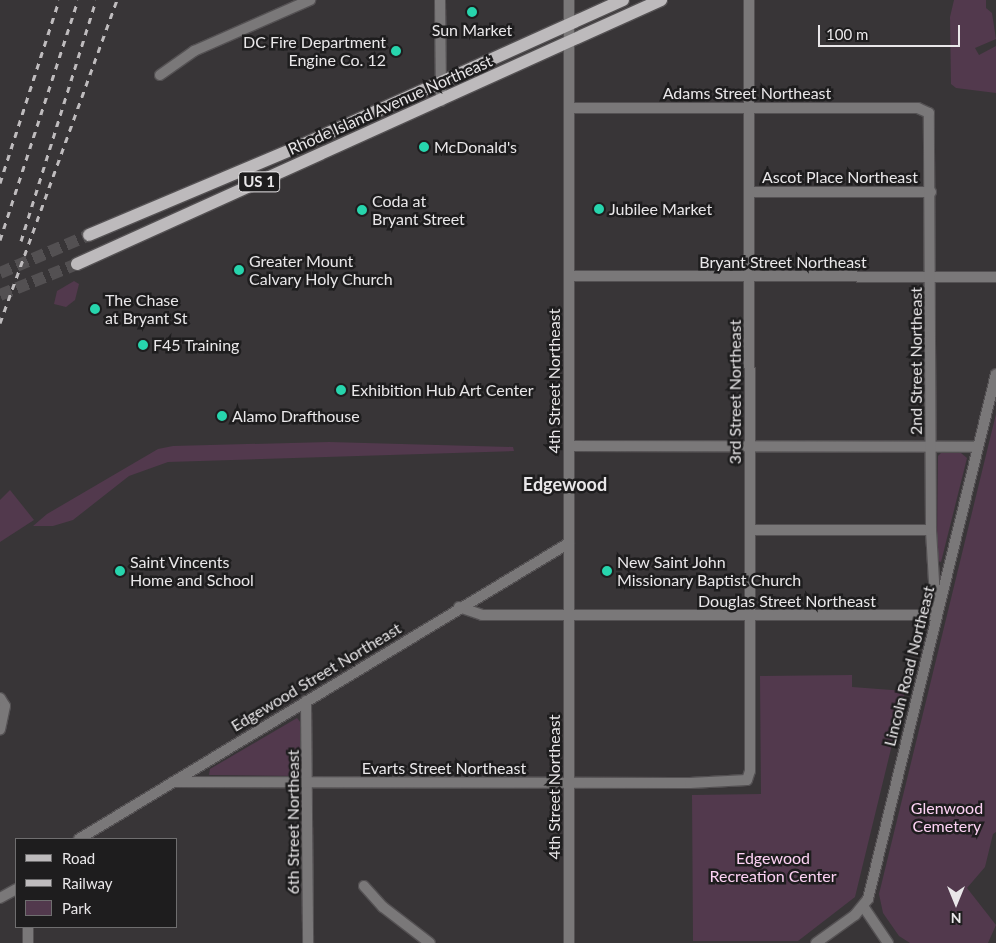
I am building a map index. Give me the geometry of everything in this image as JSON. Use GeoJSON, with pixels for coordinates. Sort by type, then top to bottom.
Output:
{"type":"FeatureCollection","features":[{"type":"Feature","properties":{"kind":"main road","name":"Rhode Island Avenue Northeast"},"geometry":{"type":"LineString","coordinates":[[89,235],[255,166],[623,0]]}},
{"type":"Feature","properties":{"kind":"main road","name":"Rhode Island Avenue Northeast"},"geometry":{"type":"LineString","coordinates":[[77,264],[661,0]]}},
{"type":"Feature","properties":{"kind":"street"},"geometry":{"type":"LineString","coordinates":[[160,75],[194,51],[310,0]]}},
{"type":"Feature","properties":{"kind":"street"},"geometry":{"type":"LineString","coordinates":[[440,0],[441,101]]}},
{"type":"Feature","properties":{"kind":"street","name":"4th Street Northeast"},"geometry":{"type":"LineString","coordinates":[[569,0],[569,943]]}},
{"type":"Feature","properties":{"kind":"street","name":"3rd Street Northeast"},"geometry":{"type":"LineString","coordinates":[[744,782],[750,772],[749,0]]}},
{"type":"Feature","properties":{"kind":"street","name":"Adams Street Northeast"},"geometry":{"type":"LineString","coordinates":[[570,108],[924,110]]}},
{"type":"Feature","properties":{"kind":"street","name":"2nd Street Northeast"},"geometry":{"type":"LineString","coordinates":[[924,110],[931,119],[931,530],[936,615]]}},
{"type":"Feature","properties":{"kind":"street","name":"Ascot Place Northeast"},"geometry":{"type":"LineString","coordinates":[[749,192],[930,192]]}},
{"type":"Feature","properties":{"kind":"street","name":"Bryant Street Northeast"},"geometry":{"type":"LineString","coordinates":[[569,276],[996,277]]}},
{"type":"Feature","properties":{"kind":"street","name":"Lincoln Road Northeast"},"geometry":{"type":"LineString","coordinates":[[864,906],[996,374]]}},
{"type":"Feature","properties":{"kind":"street"},"geometry":{"type":"LineString","coordinates":[[569,446],[978,447]]}},
{"type":"Feature","properties":{"kind":"street"},"geometry":{"type":"LineString","coordinates":[[750,530],[931,530]]}},
{"type":"Feature","properties":{"kind":"street","name":"Edgewood Street Northeast"},"geometry":{"type":"LineString","coordinates":[[81,838],[459,607],[569,543]]}},
{"type":"Feature","properties":{"kind":"street","name":"Douglas Street Northeast"},"geometry":{"type":"LineString","coordinates":[[459,607],[482,615],[936,615]]}},
{"type":"Feature","properties":{"kind":"street"},"geometry":{"type":"LineString","coordinates":[[0,698],[5,706],[0,729]]}},
{"type":"Feature","properties":{"kind":"street","name":"6th Street Northeast"},"geometry":{"type":"LineString","coordinates":[[306,701],[308,943]]}},
{"type":"Feature","properties":{"kind":"street","name":"Evarts Street Northeast"},"geometry":{"type":"LineString","coordinates":[[173,782],[308,784],[744,782]]}},
{"type":"Feature","properties":{"kind":"street"},"geometry":{"type":"LineString","coordinates":[[364,886],[382,906],[430,943]]}},
{"type":"Feature","properties":{"kind":"street"},"geometry":{"type":"LineString","coordinates":[[0,898],[15,890]]}},
{"type":"Feature","properties":{"kind":"street"},"geometry":{"type":"LineString","coordinates":[[816,943],[864,906],[888,943]]}},
{"type":"Feature","properties":{"kind":"street"},"geometry":{"type":"LineString","coordinates":[[28,928],[28,943]]}},
{"type":"Feature","properties":{"kind":"green space"},"geometry":{"type":"Polygon","coordinates":[[[954,0],[986,0],[986,8],[992,13],[996,39],[975,48],[979,55],[996,46],[996,93],[956,88],[951,84],[950,17],[954,0]]]}},
{"type":"Feature","properties":{"kind":"green space"},"geometry":{"type":"Polygon","coordinates":[[[74,281],[79,284],[75,300],[66,307],[54,304],[57,291],[74,281]]]}},
{"type":"Feature","properties":{"kind":"green space","name":"Glenwood Cemetery"},"geometry":{"type":"Polygon","coordinates":[[[996,414],[996,832],[993,834],[985,867],[967,888],[996,925],[988,943],[910,943],[899,936],[883,913],[879,894],[996,414]]]}},
{"type":"Feature","properties":{"kind":"green space"},"geometry":{"type":"Polygon","coordinates":[[[329,442],[513,447],[514,451],[168,462],[129,476],[73,520],[53,526],[33,526],[47,514],[158,449],[173,446],[329,442]]]}},
{"type":"Feature","properties":{"kind":"green space"},"geometry":{"type":"Polygon","coordinates":[[[941,453],[961,453],[967,458],[941,562],[938,561],[937,540],[938,456],[941,453]]]}},
{"type":"Feature","properties":{"kind":"green space"},"geometry":{"type":"Polygon","coordinates":[[[10,490],[34,520],[0,542],[0,500],[10,490]]]}},
{"type":"Feature","properties":{"kind":"green space","name":"Edgewood Recreation Center"},"geometry":{"type":"Polygon","coordinates":[[[852,675],[852,687],[905,691],[855,897],[798,941],[693,941],[692,795],[761,794],[760,676],[852,675]]]}},
{"type":"Feature","properties":{"kind":"green space"},"geometry":{"type":"Polygon","coordinates":[[[297,718],[301,723],[301,771],[298,776],[209,775],[210,769],[297,718]]]}},
{"type":"Feature","properties":{"kind":"tunnel"},"geometry":{"type":"LineString","coordinates":[[0,273],[89,235]]}},
{"type":"Feature","properties":{"kind":"tunnel"},"geometry":{"type":"LineString","coordinates":[[0,295],[77,264]]}},
{"type":"Feature","properties":{"kind":"railway"},"geometry":{"type":"LineString","coordinates":[[0,183],[59,0]]}},
{"type":"Feature","properties":{"kind":"railway"},"geometry":{"type":"LineString","coordinates":[[0,240],[78,0]]}},
{"type":"Feature","properties":{"kind":"railway"},"geometry":{"type":"LineString","coordinates":[[21,241],[96,0]]}},
{"type":"Feature","properties":{"kind":"railway"},"geometry":{"type":"LineString","coordinates":[[0,323],[117,0]]}},
{"type":"Feature","properties":{"kind":"place","name":"Sun Market"},"geometry":{"type":"Point","coordinates":[472,12]}},
{"type":"Feature","properties":{"kind":"place","name":"DC Fire Department Engine Co. 12"},"geometry":{"type":"Point","coordinates":[396,51]}},
{"type":"Feature","properties":{"kind":"place","name":"McDonald's"},"geometry":{"type":"Point","coordinates":[424,147]}},
{"type":"Feature","properties":{"kind":"place","name":"Jubilee Market"},"geometry":{"type":"Point","coordinates":[599,209]}},
{"type":"Feature","properties":{"kind":"place","name":"Coda at Bryant Street"},"geometry":{"type":"Point","coordinates":[362,210]}},
{"type":"Feature","properties":{"kind":"place","name":"Greater Mount Calvary Holy Church"},"geometry":{"type":"Point","coordinates":[239,270]}},
{"type":"Feature","properties":{"kind":"place","name":"The Chase at Bryant St"},"geometry":{"type":"Point","coordinates":[95,309]}},
{"type":"Feature","properties":{"kind":"place","name":"F45 Training"},"geometry":{"type":"Point","coordinates":[143,345]}},
{"type":"Feature","properties":{"kind":"place","name":"Exhibition Hub Art Center"},"geometry":{"type":"Point","coordinates":[341,390]}},
{"type":"Feature","properties":{"kind":"place","name":"Alamo Drafthouse"},"geometry":{"type":"Point","coordinates":[222,416]}},
{"type":"Feature","properties":{"kind":"place","name":"Saint Vincents Home and School"},"geometry":{"type":"Point","coordinates":[120,571]}},
{"type":"Feature","properties":{"kind":"place","name":"New Saint John Missionary Baptist Church"},"geometry":{"type":"Point","coordinates":[607,571]}},
{"type":"Feature","properties":{"kind":"district","name":"Edgewood"},"geometry":{"type":"Point","coordinates":[565,484]}}]}
